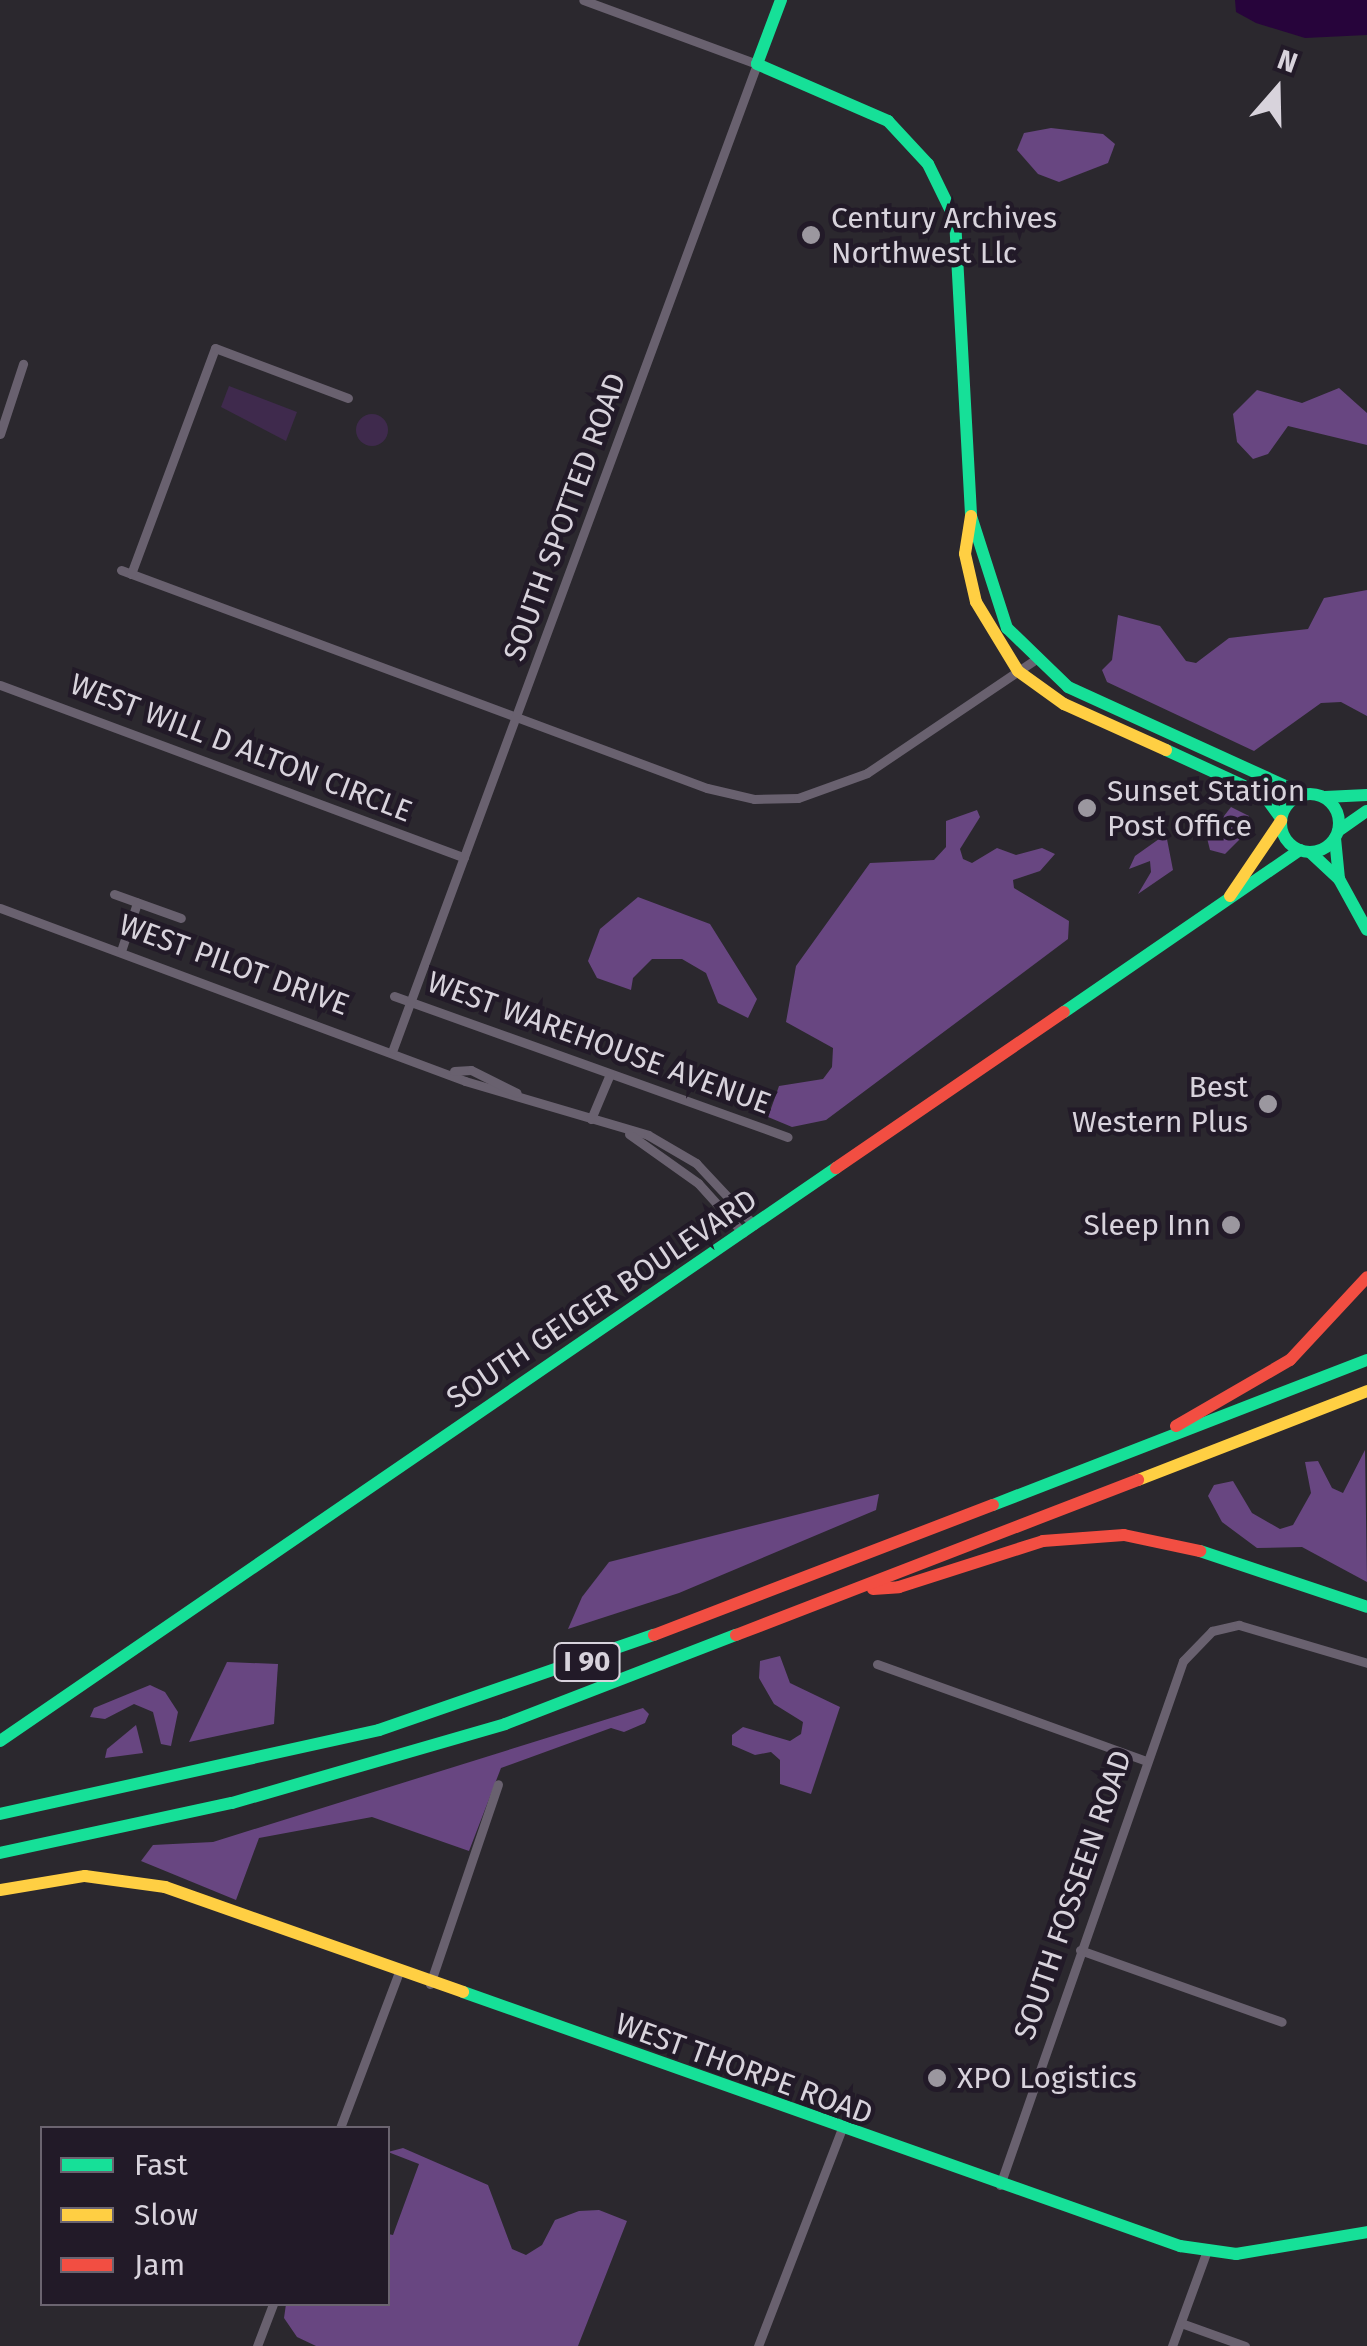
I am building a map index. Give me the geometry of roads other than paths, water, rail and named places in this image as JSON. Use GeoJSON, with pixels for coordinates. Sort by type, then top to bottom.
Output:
{"type":"FeatureCollection","features":[{"type":"Feature","properties":{"kind":"main road","name":"SOUTH SPOTTED ROAD"},"geometry":{"type":"LineString","coordinates":[[757,64],[780,0]]}},
{"type":"Feature","properties":{"kind":"main road"},"geometry":{"type":"LineString","coordinates":[[757,64],[853,100],[888,121],[940,186],[962,259],[970,516],[965,554],[976,602],[1018,671],[1064,704],[1264,795],[1281,819],[1286,838],[1340,878]]}},
{"type":"Feature","properties":{"kind":"main road"},"geometry":{"type":"LineString","coordinates":[[970,516],[994,602],[1033,660],[1096,703],[1303,794],[1367,795]]}},
{"type":"Feature","properties":{"kind":"main road"},"geometry":{"type":"LineString","coordinates":[[1281,819],[1303,794]]}},
{"type":"Feature","properties":{"kind":"main road"},"geometry":{"type":"LineString","coordinates":[[1324,797],[1336,809],[1340,878],[1367,930]]}},
{"type":"Feature","properties":{"kind":"main road"},"geometry":{"type":"LineString","coordinates":[[1304,851],[1337,835],[1367,811]]}},
{"type":"Feature","properties":{"kind":"main road","name":"SOUTH GEIGER BOULEVARD"},"geometry":{"type":"LineString","coordinates":[[1230,896],[1281,819]]}},
{"type":"Feature","properties":{"kind":"main road","name":"SOUTH GEIGER BOULEVARD"},"geometry":{"type":"LineString","coordinates":[[0,1741],[1230,896],[1304,851]]}},
{"type":"Feature","properties":{"kind":"main road"},"geometry":{"type":"LineString","coordinates":[[1153,1443],[1290,1360],[1367,1277]]}},
{"type":"Feature","properties":{"kind":"main road","name":"I 90"},"geometry":{"type":"LineString","coordinates":[[0,1814],[189,1776],[397,1724],[636,1645],[1367,1360]]}},
{"type":"Feature","properties":{"kind":"main road","name":"I 90"},"geometry":{"type":"LineString","coordinates":[[0,1853],[377,1764],[612,1686],[1367,1391]]}},
{"type":"Feature","properties":{"kind":"main road"},"geometry":{"type":"LineString","coordinates":[[859,1590],[899,1588],[1043,1541],[1124,1535],[1204,1552],[1367,1608]]}},
{"type":"Feature","properties":{"kind":"main road","name":"WEST THORPE ROAD"},"geometry":{"type":"LineString","coordinates":[[0,1890],[114,1878],[165,1887],[842,2131],[1206,2253],[1254,2252],[1367,2232]]}},
{"type":"Feature","properties":{"kind":"street"},"geometry":{"type":"LineString","coordinates":[[584,0],[757,64]]}},
{"type":"Feature","properties":{"kind":"street","name":"SOUTH SPOTTED ROAD"},"geometry":{"type":"LineString","coordinates":[[393,1049],[757,64]]}},
{"type":"Feature","properties":{"kind":"street"},"geometry":{"type":"LineString","coordinates":[[348,398],[215,348],[126,572],[707,788],[754,799],[798,798],[867,774],[1033,660]]}},
{"type":"Feature","properties":{"kind":"street"},"geometry":{"type":"LineString","coordinates":[[0,434],[22,364]]}},
{"type":"Feature","properties":{"kind":"street"},"geometry":{"type":"LineString","coordinates":[[0,394],[12,398]]}},
{"type":"Feature","properties":{"kind":"street","name":"WEST WILL D ALTON CIRCLE"},"geometry":{"type":"LineString","coordinates":[[0,684],[464,858]]}},
{"type":"Feature","properties":{"kind":"street"},"geometry":{"type":"LineString","coordinates":[[114,894],[181,918]]}},
{"type":"Feature","properties":{"kind":"street"},"geometry":{"type":"LineString","coordinates":[[121,951],[137,902]]}},
{"type":"Feature","properties":{"kind":"street","name":"WEST PILOT DRIVE"},"geometry":{"type":"LineString","coordinates":[[0,908],[393,1049],[481,1086],[517,1093],[627,1132],[648,1135],[696,1163],[748,1229]]}},
{"type":"Feature","properties":{"kind":"street","name":"WEST WAREHOUSE AVENUE"},"geometry":{"type":"LineString","coordinates":[[394,996],[788,1137]]}},
{"type":"Feature","properties":{"kind":"street"},"geometry":{"type":"LineString","coordinates":[[592,1119],[610,1074]]}},
{"type":"Feature","properties":{"kind":"street","name":"SOUTH FOSSEEN ROAD"},"geometry":{"type":"LineString","coordinates":[[1000,2185],[1176,1674],[1212,1631],[1254,1627],[1367,1663]]}},
{"type":"Feature","properties":{"kind":"street"},"geometry":{"type":"LineString","coordinates":[[877,1664],[1146,1761]]}},
{"type":"Feature","properties":{"kind":"street"},"geometry":{"type":"LineString","coordinates":[[430,1984],[498,1784]]}},
{"type":"Feature","properties":{"kind":"street"},"geometry":{"type":"LineString","coordinates":[[1080,1950],[1282,2022]]}},
{"type":"Feature","properties":{"kind":"street"},"geometry":{"type":"LineString","coordinates":[[341,2126],[399,1972]]}},
{"type":"Feature","properties":{"kind":"street"},"geometry":{"type":"LineString","coordinates":[[758,2346],[842,2131]]}},
{"type":"Feature","properties":{"kind":"street"},"geometry":{"type":"LineString","coordinates":[[1172,2346],[1206,2253]]}},
{"type":"Feature","properties":{"kind":"street"},"geometry":{"type":"LineString","coordinates":[[257,2346],[272,2306]]}},
{"type":"Feature","properties":{"kind":"street"},"geometry":{"type":"LineString","coordinates":[[1181,2323],[1245,2346]]}},
{"type":"Feature","properties":{"kind":"place","name":"Century Archives Northwest Llc"},"geometry":{"type":"Point","coordinates":[811,235]}},
{"type":"Feature","properties":{"kind":"place","name":"Sunset Station Post Office"},"geometry":{"type":"Point","coordinates":[1087,808]}},
{"type":"Feature","properties":{"kind":"place","name":"Best Western Plus"},"geometry":{"type":"Point","coordinates":[1268,1104]}},
{"type":"Feature","properties":{"kind":"place","name":"Sleep Inn"},"geometry":{"type":"Point","coordinates":[1231,1225]}},
{"type":"Feature","properties":{"kind":"place","name":"XPO Logistics"},"geometry":{"type":"Point","coordinates":[937,2078]}}]}
